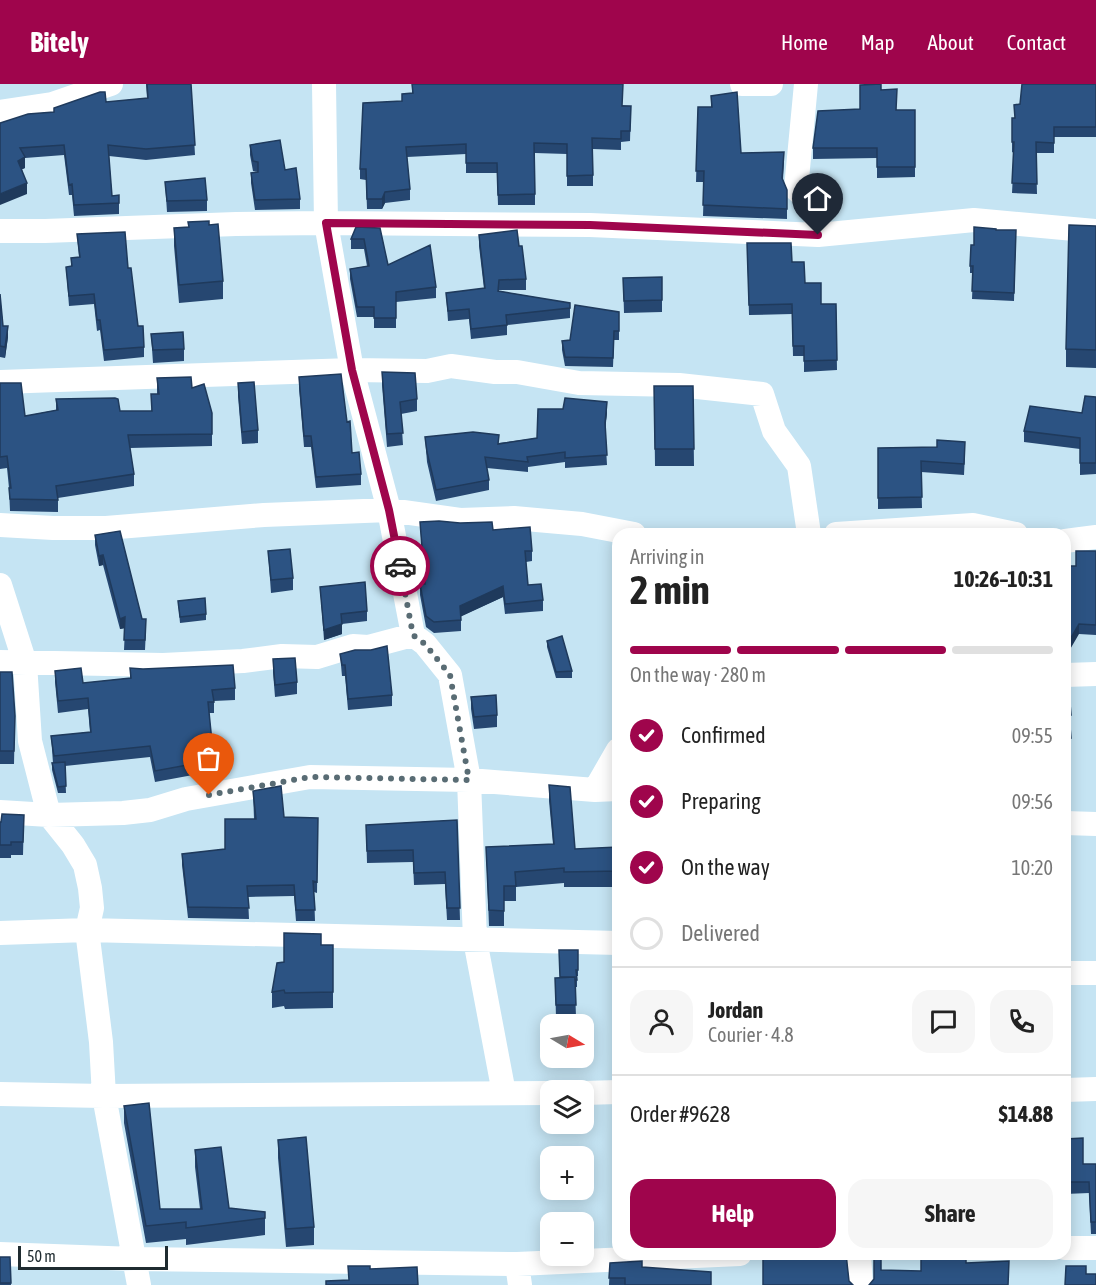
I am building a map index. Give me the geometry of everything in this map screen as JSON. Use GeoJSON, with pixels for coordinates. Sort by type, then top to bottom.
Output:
{"type":"FeatureCollection","features":[{"type":"Feature","properties":{"kind":"street"},"geometry":{"type":"LineString","coordinates":[[0,112],[52,104],[111,84]]}},
{"type":"Feature","properties":{"kind":"street"},"geometry":{"type":"LineString","coordinates":[[324,84],[326,223],[352,370],[389,510],[413,635],[425,644],[450,675],[469,780],[475,940],[504,1093]]}},
{"type":"Feature","properties":{"kind":"street"},"geometry":{"type":"LineString","coordinates":[[742,84],[771,84]]}},
{"type":"Feature","properties":{"kind":"street"},"geometry":{"type":"LineString","coordinates":[[806,84],[796,189],[815,206],[818,235]]}},
{"type":"Feature","properties":{"kind":"street"},"geometry":{"type":"LineString","coordinates":[[0,231],[326,223],[590,225],[818,235],[974,220],[1096,231]]}},
{"type":"Feature","properties":{"kind":"street"},"geometry":{"type":"LineString","coordinates":[[0,382],[352,370],[427,371],[451,366],[495,372],[516,372],[579,383],[680,385],[762,394],[774,431],[799,466],[808,528]]}},
{"type":"Feature","properties":{"kind":"street"},"geometry":{"type":"LineString","coordinates":[[0,525],[106,528],[264,515],[389,510],[460,519],[514,518],[582,524],[612,530]]}},
{"type":"Feature","properties":{"kind":"street"},"geometry":{"type":"LineString","coordinates":[[928,528],[973,525],[987,528]]}},
{"type":"Feature","properties":{"kind":"street"},"geometry":{"type":"LineString","coordinates":[[1071,540],[1096,537]]}},
{"type":"Feature","properties":{"kind":"street"},"geometry":{"type":"LineString","coordinates":[[0,585],[25,663],[30,741],[49,815],[73,845],[85,866],[90,888],[92,908],[87,930],[101,1042],[104,1096],[139,1285]]}},
{"type":"Feature","properties":{"kind":"street"},"geometry":{"type":"LineString","coordinates":[[0,662],[163,665],[243,661],[282,656],[316,657],[353,646],[368,647],[413,635]]}},
{"type":"Feature","properties":{"kind":"street"},"geometry":{"type":"LineString","coordinates":[[1071,675],[1096,674]]}},
{"type":"Feature","properties":{"kind":"street"},"geometry":{"type":"LineString","coordinates":[[0,812],[49,815],[141,811],[186,799],[310,777],[469,780],[606,789],[612,770]]}},
{"type":"Feature","properties":{"kind":"street"},"geometry":{"type":"LineString","coordinates":[[1071,822],[1096,824]]}},
{"type":"Feature","properties":{"kind":"street"},"geometry":{"type":"LineString","coordinates":[[0,933],[87,930],[612,942]]}},
{"type":"Feature","properties":{"kind":"street"},"geometry":{"type":"LineString","coordinates":[[1071,973],[1096,973]]}},
{"type":"Feature","properties":{"kind":"street"},"geometry":{"type":"LineString","coordinates":[[1071,1089],[1096,1089]]}},
{"type":"Feature","properties":{"kind":"street"},"geometry":{"type":"LineString","coordinates":[[594,1093],[612,1092]]}},
{"type":"Feature","properties":{"kind":"street"},"geometry":{"type":"LineString","coordinates":[[0,1094],[104,1096],[540,1093]]}},
{"type":"Feature","properties":{"kind":"street"},"geometry":{"type":"LineString","coordinates":[[1071,1248],[1096,1248]]}},
{"type":"Feature","properties":{"kind":"street"},"geometry":{"type":"LineString","coordinates":[[0,1254],[519,1274],[674,1260]]}},
{"type":"Feature","properties":{"kind":"street"},"geometry":{"type":"LineString","coordinates":[[859,1260],[861,1285]]}},
{"type":"Feature","properties":{"kind":"building"},"geometry":{"type":"Polygon","coordinates":[[[147,84],[191,84],[195,145],[146,149],[108,145],[112,196],[119,195],[119,203],[74,205],[64,145],[20,148],[25,157],[18,161],[27,183],[0,194],[0,123],[28,114],[54,112],[54,108],[100,92],[105,92],[106,102],[148,98],[147,84]]]}},
{"type":"Feature","properties":{"kind":"building"},"geometry":{"type":"Polygon","coordinates":[[[412,84],[623,84],[622,106],[631,106],[630,131],[621,131],[621,139],[592,138],[593,175],[567,176],[567,144],[534,143],[535,194],[498,195],[497,163],[466,163],[466,144],[406,147],[410,189],[385,192],[382,199],[367,199],[366,169],[360,169],[363,103],[402,101],[402,94],[413,93],[412,84]]]}},
{"type":"Feature","properties":{"kind":"building"},"geometry":{"type":"Polygon","coordinates":[[[881,84],[881,90],[897,89],[896,110],[915,110],[915,167],[877,167],[877,148],[813,148],[818,111],[860,109],[860,85],[881,84]]]}},
{"type":"Feature","properties":{"kind":"building"},"geometry":{"type":"Polygon","coordinates":[[[1022,84],[1096,84],[1096,127],[1054,127],[1054,143],[1036,142],[1037,184],[1012,183],[1014,142],[1012,142],[1012,118],[1015,118],[1014,105],[1020,104],[1022,84]]]}},
{"type":"Feature","properties":{"kind":"building"},"geometry":{"type":"Polygon","coordinates":[[[737,92],[741,153],[784,152],[782,178],[787,190],[787,209],[703,205],[704,171],[696,171],[698,107],[712,107],[711,96],[737,92]]]}},
{"type":"Feature","properties":{"kind":"building"},"geometry":{"type":"Polygon","coordinates":[[[280,140],[285,170],[296,168],[300,199],[255,200],[251,173],[258,172],[258,162],[253,161],[250,145],[280,140]]]}},
{"type":"Feature","properties":{"kind":"building"},"geometry":{"type":"Polygon","coordinates":[[[205,178],[207,200],[167,201],[165,182],[205,178]]]}},
{"type":"Feature","properties":{"kind":"building"},"geometry":{"type":"Polygon","coordinates":[[[209,221],[209,225],[218,224],[223,281],[179,285],[174,228],[189,227],[188,222],[209,221]]]}},
{"type":"Feature","properties":{"kind":"building"},"geometry":{"type":"Polygon","coordinates":[[[1069,225],[1096,226],[1096,350],[1066,349],[1069,225]]]}},
{"type":"Feature","properties":{"kind":"building"},"geometry":{"type":"Polygon","coordinates":[[[356,227],[380,228],[388,265],[430,245],[436,287],[396,292],[396,318],[374,318],[374,307],[357,307],[350,269],[369,266],[364,239],[351,239],[356,227]]]}},
{"type":"Feature","properties":{"kind":"building"},"geometry":{"type":"Polygon","coordinates":[[[974,227],[1016,230],[1014,293],[972,291],[973,266],[970,266],[971,245],[974,245],[974,227]]]}},
{"type":"Feature","properties":{"kind":"building"},"geometry":{"type":"Polygon","coordinates":[[[517,230],[519,246],[522,246],[526,279],[499,280],[498,291],[570,303],[570,308],[506,315],[507,325],[471,329],[469,309],[448,311],[446,293],[485,288],[479,235],[517,230]]]}},
{"type":"Feature","properties":{"kind":"building"},"geometry":{"type":"Polygon","coordinates":[[[125,232],[128,268],[131,268],[138,326],[143,326],[144,347],[104,350],[94,294],[69,296],[66,267],[72,266],[71,258],[80,257],[77,234],[125,232]]]}},
{"type":"Feature","properties":{"kind":"building"},"geometry":{"type":"Polygon","coordinates":[[[747,243],[791,243],[792,262],[804,262],[805,283],[821,283],[821,304],[836,304],[837,360],[804,361],[804,346],[793,346],[792,304],[749,305],[747,243]]]}},
{"type":"Feature","properties":{"kind":"building"},"geometry":{"type":"Polygon","coordinates":[[[662,277],[662,300],[624,301],[623,278],[662,277]]]}},
{"type":"Feature","properties":{"kind":"building"},"geometry":{"type":"Polygon","coordinates":[[[0,294],[3,326],[8,326],[5,347],[0,346],[0,294]]]}},
{"type":"Feature","properties":{"kind":"building"},"geometry":{"type":"Polygon","coordinates":[[[575,305],[619,312],[619,331],[614,331],[613,358],[565,357],[562,341],[570,340],[575,305]]]}},
{"type":"Feature","properties":{"kind":"building"},"geometry":{"type":"Polygon","coordinates":[[[183,332],[184,349],[153,350],[151,334],[183,332]]]}},
{"type":"Feature","properties":{"kind":"building"},"geometry":{"type":"Polygon","coordinates":[[[382,372],[415,373],[417,399],[400,402],[403,433],[387,434],[382,372]]]}},
{"type":"Feature","properties":{"kind":"building"},"geometry":{"type":"Polygon","coordinates":[[[341,374],[347,422],[350,421],[352,453],[359,452],[361,474],[316,477],[311,436],[304,436],[299,377],[341,374]]]}},
{"type":"Feature","properties":{"kind":"building"},"geometry":{"type":"Polygon","coordinates":[[[191,377],[192,388],[204,384],[212,413],[212,434],[128,435],[134,474],[56,486],[58,500],[10,499],[7,456],[0,457],[0,383],[21,383],[25,416],[58,410],[56,399],[115,398],[118,399],[120,411],[152,411],[151,394],[159,394],[157,378],[191,377]]]}},
{"type":"Feature","properties":{"kind":"building"},"geometry":{"type":"Polygon","coordinates":[[[254,382],[258,430],[242,432],[238,383],[254,382]]]}},
{"type":"Feature","properties":{"kind":"building"},"geometry":{"type":"Polygon","coordinates":[[[654,386],[693,386],[694,449],[655,449],[654,386]]]}},
{"type":"Feature","properties":{"kind":"building"},"geometry":{"type":"Polygon","coordinates":[[[1085,396],[1096,397],[1096,463],[1080,463],[1080,438],[1024,431],[1030,406],[1082,413],[1085,396]]]}},
{"type":"Feature","properties":{"kind":"building"},"geometry":{"type":"Polygon","coordinates":[[[565,398],[607,402],[605,423],[607,455],[565,458],[565,452],[527,457],[528,462],[485,457],[489,480],[436,490],[425,437],[473,432],[499,435],[498,444],[537,438],[538,409],[563,409],[565,398]]]}},
{"type":"Feature","properties":{"kind":"building"},"geometry":{"type":"Polygon","coordinates":[[[937,440],[965,442],[964,464],[921,461],[922,497],[878,498],[878,448],[937,447],[937,440]]]}},
{"type":"Feature","properties":{"kind":"building"},"geometry":{"type":"Polygon","coordinates":[[[420,522],[492,522],[493,530],[530,527],[532,551],[525,551],[528,585],[541,584],[543,600],[505,604],[503,586],[460,606],[461,620],[434,622],[426,616],[420,584],[425,584],[420,522]]]}},
{"type":"Feature","properties":{"kind":"building"},"geometry":{"type":"Polygon","coordinates":[[[120,531],[142,619],[146,619],[145,640],[124,640],[125,617],[120,619],[103,555],[99,556],[95,535],[120,531]]]}},
{"type":"Feature","properties":{"kind":"building"},"geometry":{"type":"Polygon","coordinates":[[[290,549],[293,578],[271,580],[268,551],[290,549]]]}},
{"type":"Feature","properties":{"kind":"building"},"geometry":{"type":"Polygon","coordinates":[[[1076,551],[1096,551],[1096,625],[1079,624],[1071,638],[1071,566],[1076,566],[1076,551]]]}},
{"type":"Feature","properties":{"kind":"building"},"geometry":{"type":"Polygon","coordinates":[[[365,582],[367,611],[341,614],[342,624],[324,630],[320,587],[365,582]]]}},
{"type":"Feature","properties":{"kind":"building"},"geometry":{"type":"Polygon","coordinates":[[[205,598],[206,614],[180,617],[178,601],[205,598]]]}},
{"type":"Feature","properties":{"kind":"building"},"geometry":{"type":"Polygon","coordinates":[[[562,636],[572,671],[556,672],[547,641],[562,636]]]}},
{"type":"Feature","properties":{"kind":"building"},"geometry":{"type":"Polygon","coordinates":[[[387,646],[392,695],[348,699],[345,665],[342,665],[340,654],[387,646]]]}},
{"type":"Feature","properties":{"kind":"building"},"geometry":{"type":"Polygon","coordinates":[[[295,658],[297,682],[275,685],[273,659],[295,658]]]}},
{"type":"Feature","properties":{"kind":"building"},"geometry":{"type":"Polygon","coordinates":[[[233,665],[235,688],[212,690],[214,702],[208,702],[212,742],[217,741],[220,759],[155,771],[150,746],[54,756],[51,736],[91,732],[88,698],[58,701],[55,671],[81,668],[83,683],[131,678],[130,668],[233,665]]]}},
{"type":"Feature","properties":{"kind":"building"},"geometry":{"type":"Polygon","coordinates":[[[0,672],[12,672],[15,716],[14,751],[0,751],[0,672]]]}},
{"type":"Feature","properties":{"kind":"building"},"geometry":{"type":"Polygon","coordinates":[[[496,695],[497,715],[474,717],[471,697],[496,695]]]}},
{"type":"Feature","properties":{"kind":"building"},"geometry":{"type":"Polygon","coordinates":[[[65,762],[66,786],[58,787],[52,763],[65,762]]]}},
{"type":"Feature","properties":{"kind":"building"},"geometry":{"type":"Polygon","coordinates":[[[549,785],[570,787],[575,849],[612,847],[612,871],[564,872],[564,868],[515,872],[516,886],[504,886],[504,911],[489,910],[486,847],[554,844],[549,785]]]}},
{"type":"Feature","properties":{"kind":"building"},"geometry":{"type":"Polygon","coordinates":[[[281,786],[284,817],[318,818],[317,882],[313,881],[315,910],[296,910],[294,885],[247,886],[249,908],[188,907],[182,854],[225,849],[225,819],[256,819],[253,791],[281,786]]]}},
{"type":"Feature","properties":{"kind":"building"},"geometry":{"type":"Polygon","coordinates":[[[2,814],[24,815],[23,842],[0,845],[2,814]]]}},
{"type":"Feature","properties":{"kind":"building"},"geometry":{"type":"Polygon","coordinates":[[[457,820],[460,908],[447,908],[445,872],[414,873],[413,850],[367,851],[366,825],[457,820]]]}},
{"type":"Feature","properties":{"kind":"building"},"geometry":{"type":"Polygon","coordinates":[[[284,933],[321,934],[321,945],[333,945],[333,992],[285,993],[284,990],[272,992],[277,963],[284,962],[284,933]]]}},
{"type":"Feature","properties":{"kind":"building"},"geometry":{"type":"Polygon","coordinates":[[[559,950],[578,950],[577,980],[575,977],[560,977],[559,950]]]}},
{"type":"Feature","properties":{"kind":"building"},"geometry":{"type":"Polygon","coordinates":[[[575,977],[576,1005],[556,1005],[555,978],[575,977]]]}},
{"type":"Feature","properties":{"kind":"building"},"geometry":{"type":"Polygon","coordinates":[[[149,1103],[160,1209],[202,1209],[195,1150],[221,1147],[229,1208],[265,1212],[265,1218],[186,1228],[186,1222],[146,1226],[124,1106],[149,1103]]]}},
{"type":"Feature","properties":{"kind":"building"},"geometry":{"type":"Polygon","coordinates":[[[306,1137],[314,1227],[286,1229],[278,1140],[306,1137]]]}},
{"type":"Feature","properties":{"kind":"building"},"geometry":{"type":"Polygon","coordinates":[[[1083,1138],[1083,1164],[1096,1164],[1096,1222],[1091,1222],[1089,1182],[1071,1182],[1071,1139],[1083,1138]]]}},
{"type":"Feature","properties":{"kind":"building"},"geometry":{"type":"Polygon","coordinates":[[[0,1257],[10,1257],[11,1283],[0,1283],[0,1257]]]}},
{"type":"Feature","properties":{"kind":"building"},"geometry":{"type":"Polygon","coordinates":[[[763,1260],[847,1260],[849,1281],[853,1285],[763,1285],[763,1260]]]}},
{"type":"Feature","properties":{"kind":"building"},"geometry":{"type":"Polygon","coordinates":[[[874,1260],[881,1260],[881,1270],[921,1271],[921,1260],[966,1260],[966,1263],[1009,1261],[1008,1285],[869,1285],[874,1279],[874,1260]]]}},
{"type":"Feature","properties":{"kind":"building"},"geometry":{"type":"Polygon","coordinates":[[[642,1261],[642,1267],[711,1272],[711,1285],[625,1285],[625,1278],[609,1278],[610,1263],[642,1261]]]}},
{"type":"Feature","properties":{"kind":"building"},"geometry":{"type":"Polygon","coordinates":[[[348,1266],[370,1266],[370,1269],[417,1267],[418,1285],[326,1285],[326,1281],[349,1280],[348,1266]]]}},
{"type":"Feature","properties":{"kind":"building"},"geometry":{"type":"Polygon","coordinates":[[[1066,1266],[1086,1266],[1086,1274],[1096,1274],[1096,1285],[1065,1285],[1066,1266]]]}},
{"type":"Feature","properties":{"kind":"way so far"},"geometry":{"type":"LineString","coordinates":[[209,795],[310,777],[469,780],[450,675],[425,644],[413,635],[400,566]]}},
{"type":"Feature","properties":{"kind":"route"},"geometry":{"type":"LineString","coordinates":[[400,566],[389,510],[352,370],[326,223],[590,225],[818,235]]}}]}
